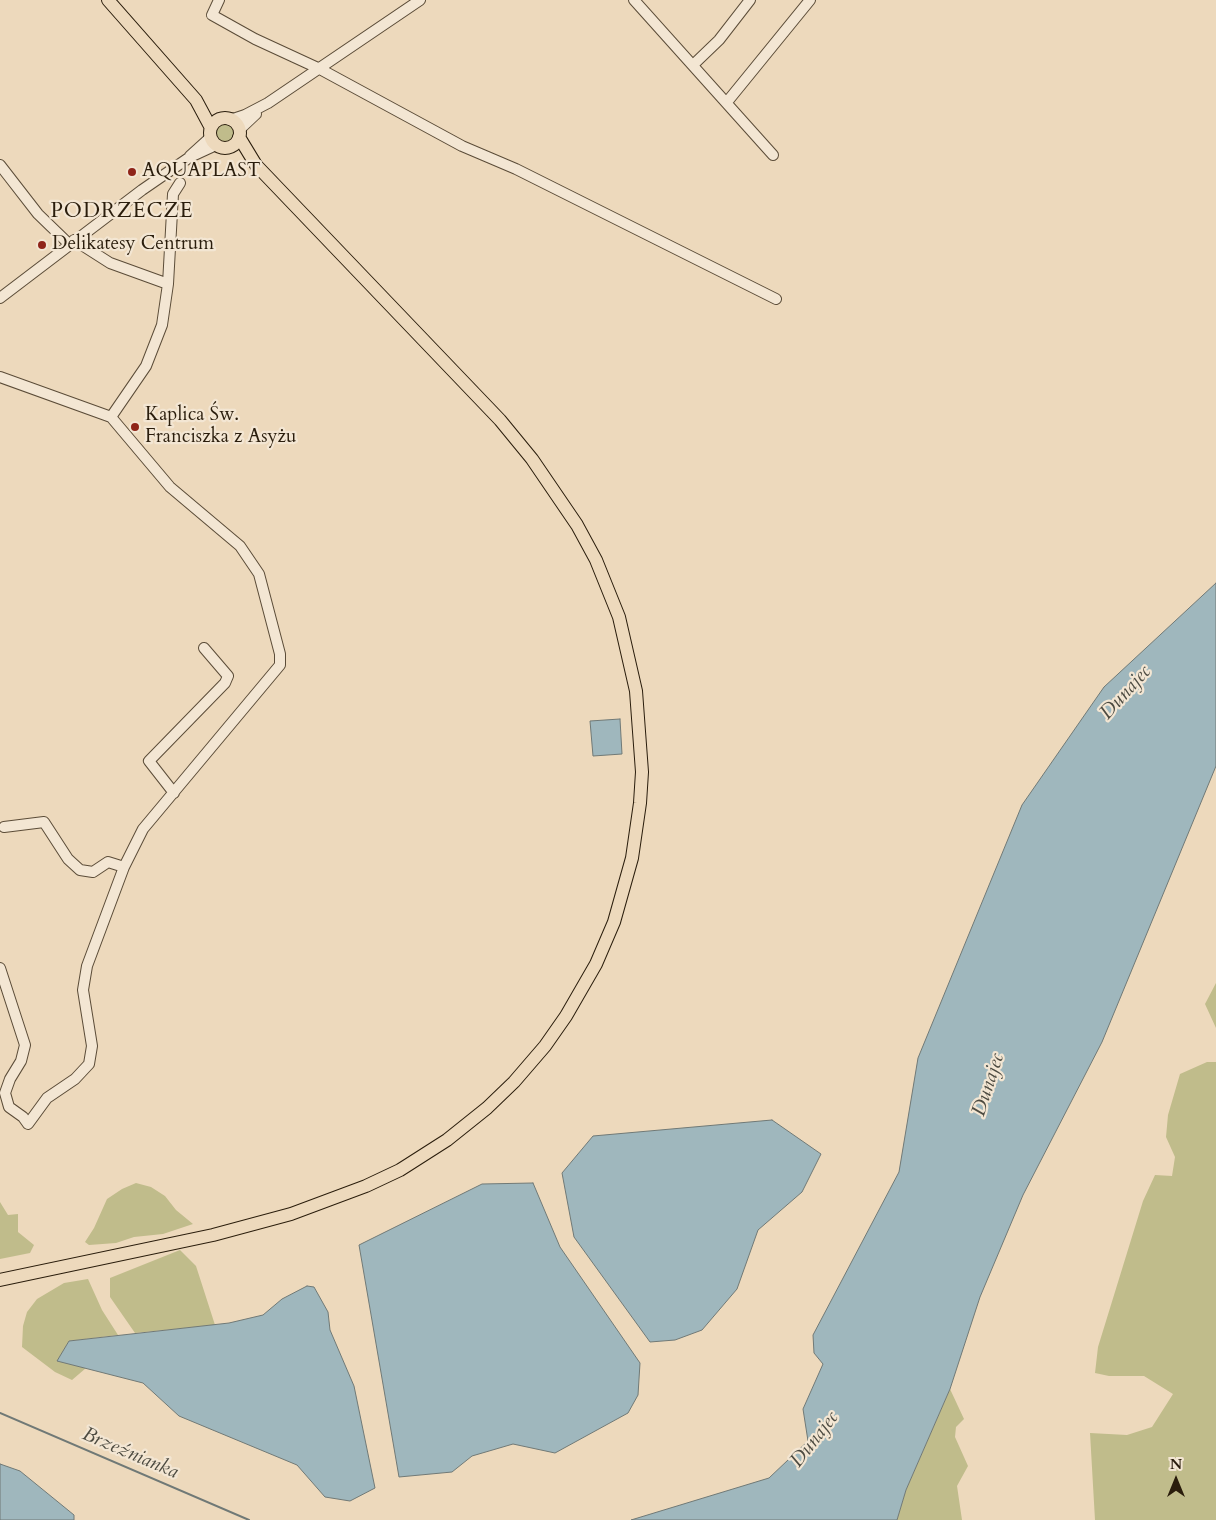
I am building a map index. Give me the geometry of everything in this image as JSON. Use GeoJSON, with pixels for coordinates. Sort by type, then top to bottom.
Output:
{"type":"FeatureCollection","features":[{"type":"Feature","properties":{"kind":"main road"},"geometry":{"type":"LineString","coordinates":[[108,0],[196,100],[232,126],[256,165]]}},
{"type":"Feature","properties":{"kind":"main road"},"geometry":{"type":"LineString","coordinates":[[0,1280],[213,1235],[291,1214],[400,1170],[447,1140],[487,1108],[514,1082],[545,1046],[566,1016],[596,964],[614,922],[632,858],[640,803],[642,772],[639,710],[632,665],[619,617],[591,551],[556,493],[500,420],[256,165],[212,137],[196,100]]}},
{"type":"Feature","properties":{"kind":"main road"},"geometry":{"type":"LineString","coordinates":[[212,137],[232,126]]}},
{"type":"Feature","properties":{"kind":"main road"},"geometry":{"type":"LineString","coordinates":[[230,147],[232,126]]}},
{"type":"Feature","properties":{"kind":"street"},"geometry":{"type":"LineString","coordinates":[[219,0],[212,15],[320,69],[462,146],[516,169],[776,299]]}},
{"type":"Feature","properties":{"kind":"street"},"geometry":{"type":"LineString","coordinates":[[232,126],[320,69],[420,0]]}},
{"type":"Feature","properties":{"kind":"street"},"geometry":{"type":"LineString","coordinates":[[634,0],[774,155]]}},
{"type":"Feature","properties":{"kind":"street"},"geometry":{"type":"LineString","coordinates":[[693,66],[719,40],[750,0]]}},
{"type":"Feature","properties":{"kind":"street"},"geometry":{"type":"LineString","coordinates":[[727,102],[810,0]]}},
{"type":"Feature","properties":{"kind":"street"},"geometry":{"type":"LineString","coordinates":[[0,298],[142,190],[190,157],[212,137]]}},
{"type":"Feature","properties":{"kind":"street"},"geometry":{"type":"LineString","coordinates":[[0,165],[38,214],[72,242],[110,263],[168,284]]}},
{"type":"Feature","properties":{"kind":"street"},"geometry":{"type":"LineString","coordinates":[[111,417],[146,366],[162,325],[168,284],[173,194],[180,183]]}},
{"type":"Feature","properties":{"kind":"street"},"geometry":{"type":"LineString","coordinates":[[0,377],[111,417],[170,487],[240,546],[259,574],[280,654],[280,665],[143,829],[124,867],[87,966],[83,990],[92,1046],[89,1064],[75,1079],[47,1098],[28,1124],[23,1117],[9,1107],[5,1093],[10,1078],[20,1061],[24,1045],[0,968]]}},
{"type":"Feature","properties":{"kind":"street"},"geometry":{"type":"LineString","coordinates":[[174,793],[150,761],[225,683],[228,676],[204,648]]}},
{"type":"Feature","properties":{"kind":"street"},"geometry":{"type":"LineString","coordinates":[[4,827],[44,822],[68,859],[80,870],[93,872],[108,862],[124,867]]}},
{"type":"Feature","properties":{"kind":"shaded area"},"geometry":{"type":"Polygon","coordinates":[[[225,122],[233,125],[236,133],[233,141],[225,144],[217,141],[214,133],[217,125],[225,122]]]}},
{"type":"Feature","properties":{"kind":"shaded area"},"geometry":{"type":"Polygon","coordinates":[[[1216,983],[1216,1028],[1205,1004],[1216,983]]]}},
{"type":"Feature","properties":{"kind":"shaded area"},"geometry":{"type":"Polygon","coordinates":[[[1207,1062],[1216,1062],[1216,1520],[1095,1520],[1090,1433],[1127,1435],[1152,1427],[1173,1394],[1144,1376],[1109,1376],[1095,1373],[1098,1347],[1143,1201],[1155,1175],[1172,1176],[1175,1157],[1166,1137],[1168,1115],[1180,1074],[1207,1062]]]}},
{"type":"Feature","properties":{"kind":"shaded area"},"geometry":{"type":"Polygon","coordinates":[[[136,1183],[151,1187],[165,1196],[176,1210],[193,1224],[163,1234],[134,1237],[116,1243],[89,1245],[85,1242],[94,1228],[107,1199],[122,1189],[136,1183]]]}},
{"type":"Feature","properties":{"kind":"shaded area"},"geometry":{"type":"Polygon","coordinates":[[[0,1202],[8,1215],[18,1214],[18,1232],[34,1245],[30,1253],[0,1259],[0,1202]]]}},
{"type":"Feature","properties":{"kind":"shaded area"},"geometry":{"type":"Polygon","coordinates":[[[180,1250],[196,1266],[215,1325],[135,1333],[110,1297],[110,1278],[180,1250]]]}},
{"type":"Feature","properties":{"kind":"shaded area"},"geometry":{"type":"Polygon","coordinates":[[[88,1279],[102,1310],[118,1335],[69,1341],[58,1361],[86,1368],[72,1380],[55,1372],[22,1347],[23,1326],[27,1312],[37,1299],[64,1283],[88,1279]]]}},
{"type":"Feature","properties":{"kind":"shaded area"},"geometry":{"type":"Polygon","coordinates":[[[950,1389],[964,1419],[956,1427],[955,1437],[968,1466],[957,1486],[962,1520],[897,1520],[906,1490],[950,1389]]]}},
{"type":"Feature","properties":{"kind":"water","name":"Dunajec"},"geometry":{"type":"Polygon","coordinates":[[[1216,583],[1216,766],[1102,1042],[1023,1195],[980,1297],[950,1389],[906,1490],[897,1520],[631,1520],[769,1478],[808,1441],[803,1409],[823,1364],[814,1353],[813,1335],[899,1172],[918,1058],[1022,805],[1104,687],[1216,583]]]}},
{"type":"Feature","properties":{"kind":"water"},"geometry":{"type":"Polygon","coordinates":[[[620,719],[622,754],[593,756],[590,721],[620,719]]]}},
{"type":"Feature","properties":{"kind":"water"},"geometry":{"type":"Polygon","coordinates":[[[772,1120],[821,1154],[802,1192],[758,1230],[737,1289],[702,1330],[675,1340],[650,1342],[574,1237],[562,1173],[593,1136],[772,1120]]]}},
{"type":"Feature","properties":{"kind":"water"},"geometry":{"type":"Polygon","coordinates":[[[533,1183],[560,1247],[640,1363],[638,1395],[628,1413],[555,1453],[513,1444],[472,1456],[452,1472],[399,1477],[359,1245],[482,1184],[533,1183]]]}},
{"type":"Feature","properties":{"kind":"water"},"geometry":{"type":"Polygon","coordinates":[[[307,1286],[314,1287],[328,1312],[330,1330],[354,1386],[375,1488],[350,1501],[325,1497],[297,1465],[179,1416],[143,1383],[57,1361],[69,1341],[229,1323],[263,1315],[282,1299],[307,1286]]]}},
{"type":"Feature","properties":{"kind":"water"},"geometry":{"type":"Polygon","coordinates":[[[0,1464],[20,1471],[74,1515],[74,1520],[0,1520],[0,1464]]]}},
{"type":"Feature","properties":{"kind":"waterway","name":"Brzeźnianka"},"geometry":{"type":"LineString","coordinates":[[0,1413],[249,1520]]}},
{"type":"Feature","properties":{"kind":"place","name":"AQUAPLAST"},"geometry":{"type":"Point","coordinates":[132,172]}},
{"type":"Feature","properties":{"kind":"place","name":"Delikatesy Centrum"},"geometry":{"type":"Point","coordinates":[42,245]}},
{"type":"Feature","properties":{"kind":"place","name":"Kaplica Św. Franciszka z Asyżu"},"geometry":{"type":"Point","coordinates":[135,427]}},
{"type":"Feature","properties":{"kind":"district","name":"PODRZECZE"},"geometry":{"type":"Point","coordinates":[122,212]}}]}
